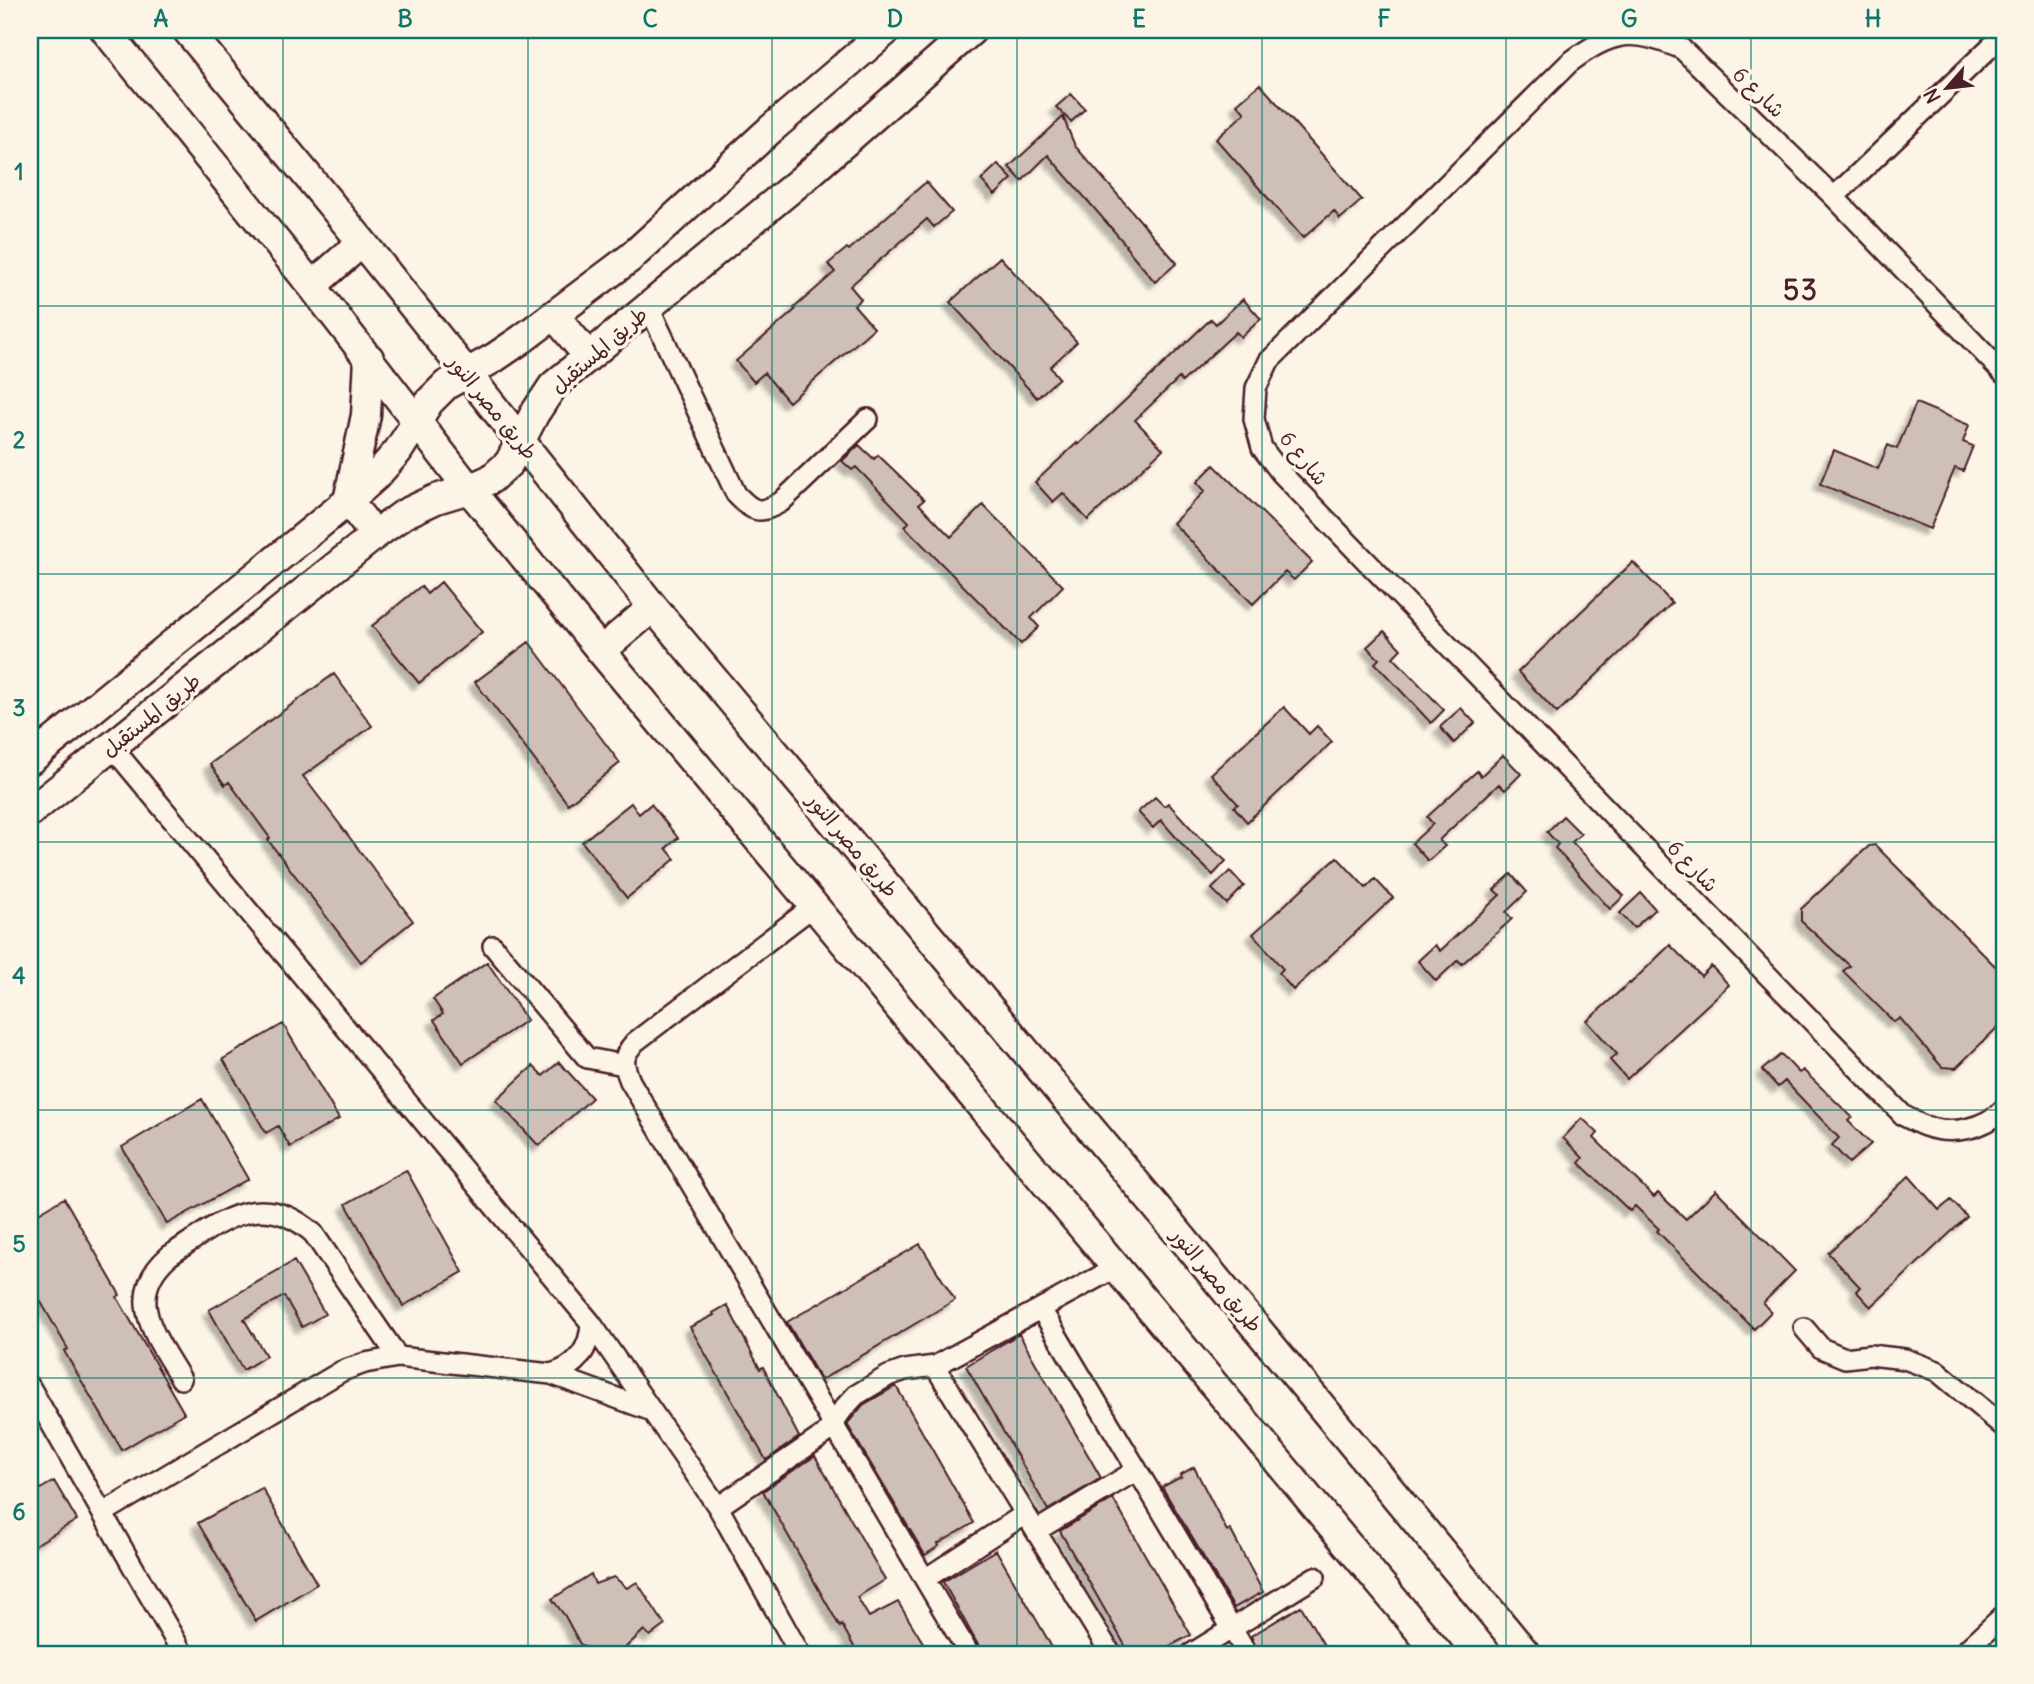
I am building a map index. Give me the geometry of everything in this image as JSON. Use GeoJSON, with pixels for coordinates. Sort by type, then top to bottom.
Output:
{"type":"FeatureCollection","features":[{"type":"Feature","properties":{"kind":"street"},"geometry":{"type":"LineString","coordinates":[[105,30],[312,286],[469,489],[601,650],[1439,1654]]}},
{"type":"Feature","properties":{"kind":"street","name":"طريق مصر النور"},"geometry":{"type":"LineString","coordinates":[[187,30],[362,242],[653,607],[1178,1233],[1526,1654]]}},
{"type":"Feature","properties":{"kind":"street","name":"طريق المستقبل"},"geometry":{"type":"LineString","coordinates":[[30,760],[375,477],[398,451],[429,402],[446,386],[494,358],[555,316],[630,258],[771,129],[887,30]]}},
{"type":"Feature","properties":{"kind":"street","name":"طريق المستقبل"},"geometry":{"type":"LineString","coordinates":[[30,812],[404,514],[491,479],[509,463],[535,413],[553,386],[804,178],[972,30]]}},
{"type":"Feature","properties":{"kind":"street"},"geometry":{"type":"LineString","coordinates":[[1834,197],[2004,34]]}},
{"type":"Feature","properties":{"kind":"street","name":"شارع 6"},"geometry":{"type":"LineString","coordinates":[[2004,374],[1834,197],[1682,49],[1654,37],[1623,35],[1594,44],[1569,63],[1269,361],[1256,388],[1254,419],[1262,448],[1281,473],[1904,1116],[1926,1127],[1951,1131],[1975,1127],[1997,1116],[2004,1109]]}},
{"type":"Feature","properties":{"kind":"street"},"geometry":{"type":"LineString","coordinates":[[312,286],[362,242]]}},
{"type":"Feature","properties":{"kind":"street"},"geometry":{"type":"LineString","coordinates":[[649,307],[736,494],[750,509],[767,511],[781,502],[868,419]]}},
{"type":"Feature","properties":{"kind":"street"},"geometry":{"type":"LineString","coordinates":[[555,316],[588,356]]}},
{"type":"Feature","properties":{"kind":"street"},"geometry":{"type":"LineString","coordinates":[[369,358],[366,415],[348,501],[375,535]]}},
{"type":"Feature","properties":{"kind":"street"},"geometry":{"type":"LineString","coordinates":[[601,650],[653,607]]}},
{"type":"Feature","properties":{"kind":"street"},"geometry":{"type":"LineString","coordinates":[[112,747],[592,1323],[718,1507],[800,1654]]}},
{"type":"Feature","properties":{"kind":"street"},"geometry":{"type":"LineString","coordinates":[[815,905],[635,1042],[626,1053],[624,1065],[630,1081],[970,1654]]}},
{"type":"Feature","properties":{"kind":"street"},"geometry":{"type":"LineString","coordinates":[[493,946],[587,1058],[624,1065]]}},
{"type":"Feature","properties":{"kind":"street"},"geometry":{"type":"LineString","coordinates":[[181,1379],[149,1324],[145,1301],[150,1279],[161,1262],[226,1218],[253,1211],[281,1213],[293,1218],[313,1233],[398,1357]]}},
{"type":"Feature","properties":{"kind":"street"},"geometry":{"type":"LineString","coordinates":[[718,1507],[825,1434],[856,1395],[888,1376],[905,1370],[935,1366],[1117,1268]]}},
{"type":"Feature","properties":{"kind":"street"},"geometry":{"type":"LineString","coordinates":[[1041,1309],[1247,1654]]}},
{"type":"Feature","properties":{"kind":"street"},"geometry":{"type":"LineString","coordinates":[[551,1374],[563,1371],[582,1355],[588,1344],[592,1323]]}},
{"type":"Feature","properties":{"kind":"street"},"geometry":{"type":"LineString","coordinates":[[1804,1328],[1821,1348],[1845,1358],[1870,1355],[1905,1359],[1937,1371],[2004,1427]]}},
{"type":"Feature","properties":{"kind":"street"},"geometry":{"type":"LineString","coordinates":[[103,1513],[342,1371],[365,1363],[398,1357],[551,1374],[652,1411]]}},
{"type":"Feature","properties":{"kind":"street"},"geometry":{"type":"LineString","coordinates":[[935,1366],[1111,1654]]}},
{"type":"Feature","properties":{"kind":"street"},"geometry":{"type":"LineString","coordinates":[[30,1387],[183,1654]]}},
{"type":"Feature","properties":{"kind":"street"},"geometry":{"type":"LineString","coordinates":[[1036,1531],[1137,1470]]}},
{"type":"Feature","properties":{"kind":"street"},"geometry":{"type":"LineString","coordinates":[[925,1579],[1025,1514]]}},
{"type":"Feature","properties":{"kind":"street"},"geometry":{"type":"LineString","coordinates":[[1191,1654],[1315,1577]]}},
{"type":"Feature","properties":{"kind":"street"},"geometry":{"type":"LineString","coordinates":[[1962,1654],[2004,1615]]}},
{"type":"Feature","properties":{"kind":"building"},"geometry":{"type":"Polygon","coordinates":[[[1260,84],[1362,200],[1340,219],[1334,211],[1303,238],[1216,139],[1245,113],[1237,104],[1260,84]]]}},
{"type":"Feature","properties":{"kind":"building"},"geometry":{"type":"Polygon","coordinates":[[[1071,94],[1085,109],[1071,122],[1056,107],[1071,94]]]}},
{"type":"Feature","properties":{"kind":"building"},"geometry":{"type":"Polygon","coordinates":[[[1063,117],[1075,146],[1177,263],[1155,282],[1048,155],[1022,181],[1009,167],[1063,117]]]}},
{"type":"Feature","properties":{"kind":"building"},"geometry":{"type":"Polygon","coordinates":[[[998,164],[1012,179],[995,195],[981,180],[998,164]]]}},
{"type":"Feature","properties":{"kind":"building"},"geometry":{"type":"Polygon","coordinates":[[[926,182],[952,212],[934,227],[927,219],[850,286],[861,299],[854,305],[874,328],[789,402],[764,373],[754,382],[736,361],[835,272],[828,264],[847,248],[849,250],[926,182]]]}},
{"type":"Feature","properties":{"kind":"building"},"geometry":{"type":"Polygon","coordinates":[[[1000,257],[1077,342],[1050,367],[1059,378],[1037,398],[950,302],[1000,257]]]}},
{"type":"Feature","properties":{"kind":"building"},"geometry":{"type":"Polygon","coordinates":[[[1243,299],[1261,319],[1241,337],[1236,332],[1182,382],[1179,378],[1135,420],[1163,449],[1088,520],[1063,493],[1053,502],[1035,482],[1211,319],[1216,324],[1243,299]]]}},
{"type":"Feature","properties":{"kind":"building"},"geometry":{"type":"Polygon","coordinates":[[[1916,403],[1969,425],[1963,442],[1973,446],[1963,471],[1955,468],[1930,529],[1820,484],[1834,450],[1878,469],[1888,445],[1897,449],[1916,403]]]}},
{"type":"Feature","properties":{"kind":"building"},"geometry":{"type":"Polygon","coordinates":[[[859,445],[874,459],[878,455],[924,500],[919,504],[951,537],[983,505],[1063,586],[1031,618],[1039,627],[1021,644],[905,527],[909,522],[856,467],[852,470],[842,461],[859,445]]]}},
{"type":"Feature","properties":{"kind":"building"},"geometry":{"type":"Polygon","coordinates":[[[1214,465],[1312,562],[1294,580],[1285,572],[1253,604],[1173,523],[1205,491],[1197,482],[1214,465]]]}},
{"type":"Feature","properties":{"kind":"building"},"geometry":{"type":"Polygon","coordinates":[[[1633,562],[1672,603],[1557,713],[1518,672],[1633,562]]]}},
{"type":"Feature","properties":{"kind":"building"},"geometry":{"type":"Polygon","coordinates":[[[441,582],[482,632],[419,683],[372,626],[421,586],[427,594],[441,582]]]}},
{"type":"Feature","properties":{"kind":"building"},"geometry":{"type":"Polygon","coordinates":[[[1384,631],[1401,649],[1393,657],[1444,710],[1431,723],[1375,663],[1379,659],[1367,647],[1384,631]]]}},
{"type":"Feature","properties":{"kind":"building"},"geometry":{"type":"Polygon","coordinates":[[[529,642],[620,763],[568,804],[475,682],[529,642]]]}},
{"type":"Feature","properties":{"kind":"building"},"geometry":{"type":"Polygon","coordinates":[[[334,674],[372,726],[303,776],[413,921],[361,962],[268,840],[270,838],[229,782],[225,785],[210,764],[334,674]]]}},
{"type":"Feature","properties":{"kind":"building"},"geometry":{"type":"Polygon","coordinates":[[[1284,707],[1309,734],[1317,726],[1332,742],[1247,822],[1234,807],[1238,804],[1211,774],[1284,707]]]}},
{"type":"Feature","properties":{"kind":"building"},"geometry":{"type":"Polygon","coordinates":[[[1461,708],[1475,723],[1454,743],[1440,727],[1461,708]]]}},
{"type":"Feature","properties":{"kind":"building"},"geometry":{"type":"Polygon","coordinates":[[[1503,755],[1521,774],[1505,790],[1499,784],[1439,840],[1445,846],[1428,861],[1412,843],[1433,824],[1427,817],[1477,771],[1481,776],[1503,755]]]}},
{"type":"Feature","properties":{"kind":"building"},"geometry":{"type":"Polygon","coordinates":[[[1155,797],[1164,806],[1168,803],[1199,837],[1226,861],[1213,875],[1161,820],[1153,828],[1138,812],[1155,797]]]}},
{"type":"Feature","properties":{"kind":"building"},"geometry":{"type":"Polygon","coordinates":[[[631,803],[639,814],[651,804],[678,838],[666,848],[675,859],[627,898],[582,842],[631,803]]]}},
{"type":"Feature","properties":{"kind":"building"},"geometry":{"type":"Polygon","coordinates":[[[1563,816],[1581,834],[1572,842],[1624,896],[1610,909],[1555,848],[1558,844],[1547,832],[1563,816]]]}},
{"type":"Feature","properties":{"kind":"building"},"geometry":{"type":"Polygon","coordinates":[[[1875,845],[2004,975],[2004,1021],[1956,1068],[1942,1067],[1900,1018],[1894,1022],[1843,971],[1850,966],[1801,921],[1801,909],[1869,846],[1875,845]]]}},
{"type":"Feature","properties":{"kind":"building"},"geometry":{"type":"Polygon","coordinates":[[[1337,857],[1366,888],[1375,879],[1393,898],[1293,990],[1279,973],[1283,969],[1253,934],[1337,857]]]}},
{"type":"Feature","properties":{"kind":"building"},"geometry":{"type":"Polygon","coordinates":[[[1230,871],[1244,886],[1227,904],[1212,889],[1230,871]]]}},
{"type":"Feature","properties":{"kind":"building"},"geometry":{"type":"Polygon","coordinates":[[[1511,874],[1527,892],[1506,912],[1512,919],[1462,964],[1458,960],[1436,981],[1418,961],[1435,945],[1440,951],[1500,895],[1494,890],[1511,874]]]}},
{"type":"Feature","properties":{"kind":"building"},"geometry":{"type":"Polygon","coordinates":[[[1641,893],[1655,909],[1634,928],[1620,913],[1641,893]]]}},
{"type":"Feature","properties":{"kind":"building"},"geometry":{"type":"Polygon","coordinates":[[[1670,945],[1701,976],[1711,966],[1729,985],[1627,1079],[1610,1060],[1617,1054],[1587,1021],[1670,945]]]}},
{"type":"Feature","properties":{"kind":"building"},"geometry":{"type":"Polygon","coordinates":[[[487,962],[527,1020],[463,1063],[434,1020],[443,1014],[433,999],[487,962]]]}},
{"type":"Feature","properties":{"kind":"building"},"geometry":{"type":"Polygon","coordinates":[[[283,1024],[339,1119],[290,1147],[278,1126],[266,1133],[223,1059],[283,1024]]]}},
{"type":"Feature","properties":{"kind":"building"},"geometry":{"type":"Polygon","coordinates":[[[1781,1054],[1799,1073],[1803,1070],[1852,1117],[1848,1121],[1871,1144],[1849,1163],[1832,1145],[1839,1138],[1785,1081],[1778,1087],[1762,1070],[1781,1054]]]}},
{"type":"Feature","properties":{"kind":"building"},"geometry":{"type":"Polygon","coordinates":[[[559,1062],[592,1098],[539,1146],[496,1100],[533,1066],[543,1076],[559,1062]]]}},
{"type":"Feature","properties":{"kind":"building"},"geometry":{"type":"Polygon","coordinates":[[[202,1099],[248,1179],[167,1224],[122,1147],[202,1099]]]}},
{"type":"Feature","properties":{"kind":"building"},"geometry":{"type":"Polygon","coordinates":[[[1582,1118],[1598,1133],[1594,1138],[1654,1197],[1658,1193],[1686,1219],[1716,1190],[1795,1271],[1763,1303],[1771,1312],[1754,1329],[1635,1206],[1630,1211],[1579,1163],[1583,1158],[1563,1138],[1582,1118]]]}},
{"type":"Feature","properties":{"kind":"building"},"geometry":{"type":"Polygon","coordinates":[[[406,1170],[463,1272],[403,1306],[346,1204],[406,1170]]]}},
{"type":"Feature","properties":{"kind":"building"},"geometry":{"type":"Polygon","coordinates":[[[1909,1176],[1939,1210],[1951,1200],[1967,1217],[1871,1307],[1856,1291],[1860,1287],[1828,1253],[1909,1176]]]}},
{"type":"Feature","properties":{"kind":"building"},"geometry":{"type":"Polygon","coordinates":[[[64,1198],[184,1413],[122,1450],[64,1351],[68,1349],[30,1283],[30,1218],[64,1198]]]}},
{"type":"Feature","properties":{"kind":"building"},"geometry":{"type":"Polygon","coordinates":[[[920,1244],[955,1300],[821,1380],[787,1322],[920,1244]]]}},
{"type":"Feature","properties":{"kind":"building"},"geometry":{"type":"Polygon","coordinates":[[[294,1261],[325,1314],[302,1327],[284,1296],[244,1319],[266,1356],[243,1370],[209,1310],[294,1261]]]}},
{"type":"Feature","properties":{"kind":"building"},"geometry":{"type":"Polygon","coordinates":[[[727,1305],[799,1437],[766,1460],[690,1327],[727,1305]]]}},
{"type":"Feature","properties":{"kind":"building"},"geometry":{"type":"Polygon","coordinates":[[[1019,1334],[1101,1478],[1048,1510],[966,1366],[1019,1334]]]}},
{"type":"Feature","properties":{"kind":"building"},"geometry":{"type":"Polygon","coordinates":[[[896,1386],[974,1523],[938,1544],[939,1546],[925,1555],[847,1424],[863,1405],[896,1386]]]}},
{"type":"Feature","properties":{"kind":"building"},"geometry":{"type":"Polygon","coordinates":[[[815,1456],[885,1580],[857,1597],[869,1617],[898,1602],[930,1654],[858,1654],[842,1625],[840,1627],[763,1491],[815,1456]]]}},
{"type":"Feature","properties":{"kind":"building"},"geometry":{"type":"Polygon","coordinates":[[[1194,1467],[1263,1592],[1234,1608],[1162,1487],[1194,1467]]]}},
{"type":"Feature","properties":{"kind":"building"},"geometry":{"type":"Polygon","coordinates":[[[54,1481],[77,1520],[30,1548],[30,1495],[54,1481]]]}},
{"type":"Feature","properties":{"kind":"building"},"geometry":{"type":"Polygon","coordinates":[[[262,1488],[317,1584],[256,1621],[198,1523],[262,1488]]]}},
{"type":"Feature","properties":{"kind":"building"},"geometry":{"type":"Polygon","coordinates":[[[1113,1499],[1191,1635],[1154,1654],[1130,1654],[1060,1531],[1113,1499]]]}},
{"type":"Feature","properties":{"kind":"building"},"geometry":{"type":"Polygon","coordinates":[[[996,1550],[1055,1654],[983,1654],[943,1582],[996,1550]]]}},
{"type":"Feature","properties":{"kind":"building"},"geometry":{"type":"Polygon","coordinates":[[[591,1574],[595,1584],[614,1577],[627,1588],[637,1582],[665,1625],[650,1636],[644,1630],[624,1649],[605,1654],[597,1654],[580,1644],[552,1599],[591,1574]]]}},
{"type":"Feature","properties":{"kind":"building"},"geometry":{"type":"Polygon","coordinates":[[[1301,1606],[1329,1654],[1259,1654],[1251,1636],[1301,1606]]]}},
{"type":"Feature","properties":{"kind":"district","name":"53"},"geometry":{"type":"Point","coordinates":[1801,290]}}]}
